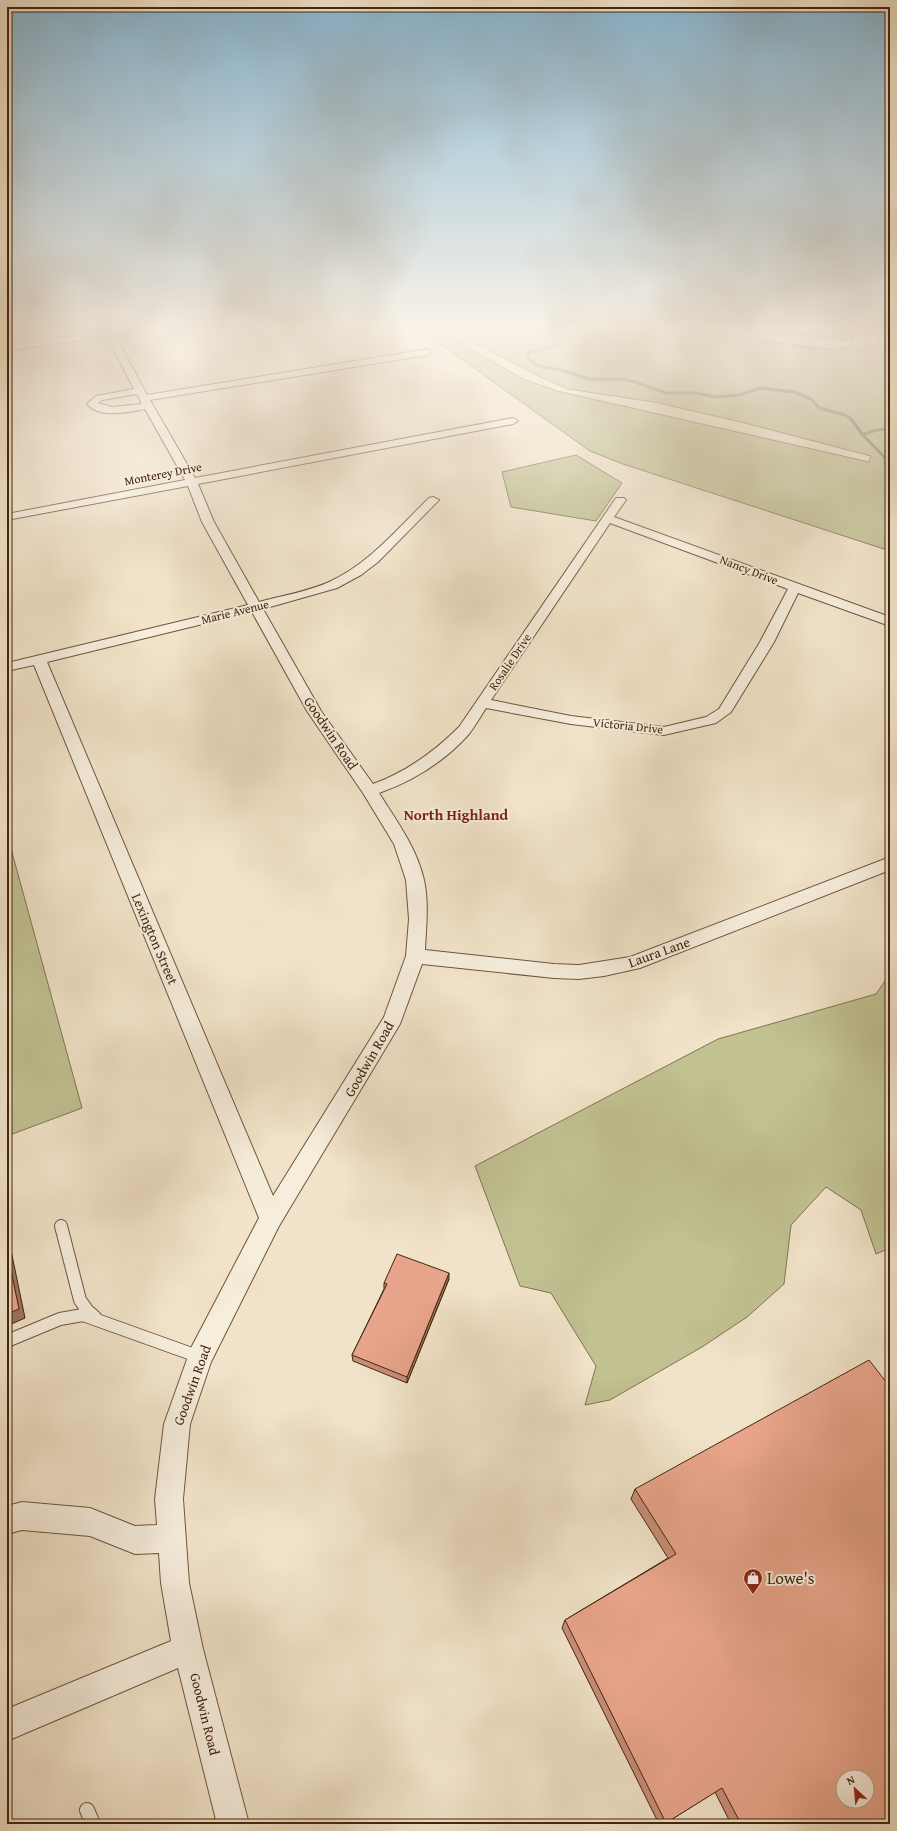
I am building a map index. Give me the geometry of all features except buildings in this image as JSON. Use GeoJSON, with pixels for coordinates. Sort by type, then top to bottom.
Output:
{"type":"FeatureCollection","features":[{"type":"Feature","properties":{"kind":"street","name":"Goodwin Road"},"geometry":{"type":"LineString","coordinates":[[154,415],[191,481],[208,522],[314,711],[370,790],[402,844],[415,880],[418,919],[415,956],[392,1019],[337,1113],[271,1219],[200,1357],[177,1424],[169,1499],[175,1583],[188,1649],[233,1824]]}},
{"type":"Feature","properties":{"kind":"street","name":"Monterey Drive"},"geometry":{"type":"LineString","coordinates":[[7,517],[191,481],[512,422]]}},
{"type":"Feature","properties":{"kind":"street","name":"Marie Avenue"},"geometry":{"type":"LineString","coordinates":[[7,667],[256,607],[333,585],[357,572],[374,559],[433,500]]}},
{"type":"Feature","properties":{"kind":"street","name":"Rosalie Drive"},"geometry":{"type":"LineString","coordinates":[[370,790],[393,783],[423,766],[447,748],[464,730],[620,500]]}},
{"type":"Feature","properties":{"kind":"street","name":"Nancy Drive"},"geometry":{"type":"LineString","coordinates":[[607,518],[890,622]]}},
{"type":"Feature","properties":{"kind":"street","name":"Victoria Drive"},"geometry":{"type":"LineString","coordinates":[[483,703],[571,720],[664,731],[711,720],[724,712],[767,642],[795,587]]}},
{"type":"Feature","properties":{"kind":"street","name":"Lexington Street"},"geometry":{"type":"LineString","coordinates":[[39,660],[271,1219]]}},
{"type":"Feature","properties":{"kind":"street","name":"Laura Lane"},"geometry":{"type":"LineString","coordinates":[[415,956],[554,971],[579,972],[604,969],[633,963],[890,863]]}},
{"type":"Feature","properties":{"kind":"street"},"geometry":{"type":"LineString","coordinates":[[7,1520],[22,1516],[90,1522],[135,1540],[171,1539]]}},
{"type":"Feature","properties":{"kind":"street"},"geometry":{"type":"LineString","coordinates":[[7,1725],[188,1649]]}},
{"type":"Feature","properties":{"kind":"lane"},"geometry":{"type":"LineString","coordinates":[[61,1226],[80,1300],[87,1310],[98,1319]]}},
{"type":"Feature","properties":{"kind":"lane"},"geometry":{"type":"LineString","coordinates":[[7,1341],[67,1317],[83,1315],[98,1319],[200,1357]]}},
{"type":"Feature","properties":{"kind":"green space"},"geometry":{"type":"Polygon","coordinates":[[[540,415],[664,415],[869,462],[871,456],[712,415],[890,415],[890,551],[623,464],[590,451],[540,415]]]}},
{"type":"Feature","properties":{"kind":"green space"},"geometry":{"type":"Polygon","coordinates":[[[576,455],[622,483],[596,521],[511,507],[502,472],[576,455]]]}},
{"type":"Feature","properties":{"kind":"green space"},"geometry":{"type":"Polygon","coordinates":[[[7,834],[82,1108],[7,1136],[7,834]]]}},
{"type":"Feature","properties":{"kind":"green space"},"geometry":{"type":"Polygon","coordinates":[[[890,974],[890,1248],[876,1254],[861,1210],[826,1187],[791,1225],[784,1284],[747,1317],[702,1347],[610,1400],[585,1405],[596,1366],[551,1293],[520,1286],[475,1166],[718,1039],[876,994],[890,974]]]}},
{"type":"Feature","properties":{"kind":"waterway"},"geometry":{"type":"LineString","coordinates":[[846,415],[851,419],[863,435]]}},
{"type":"Feature","properties":{"kind":"waterway"},"geometry":{"type":"LineString","coordinates":[[863,435],[876,430],[890,429]]}},
{"type":"Feature","properties":{"kind":"waterway"},"geometry":{"type":"LineString","coordinates":[[863,435],[889,462]]}},
{"type":"Feature","properties":{"kind":"place","name":"Lowe's"},"geometry":{"type":"Point","coordinates":[753,1595]}},
{"type":"Feature","properties":{"kind":"district","name":"North Highland"},"geometry":{"type":"Point","coordinates":[456,815]}}]}
